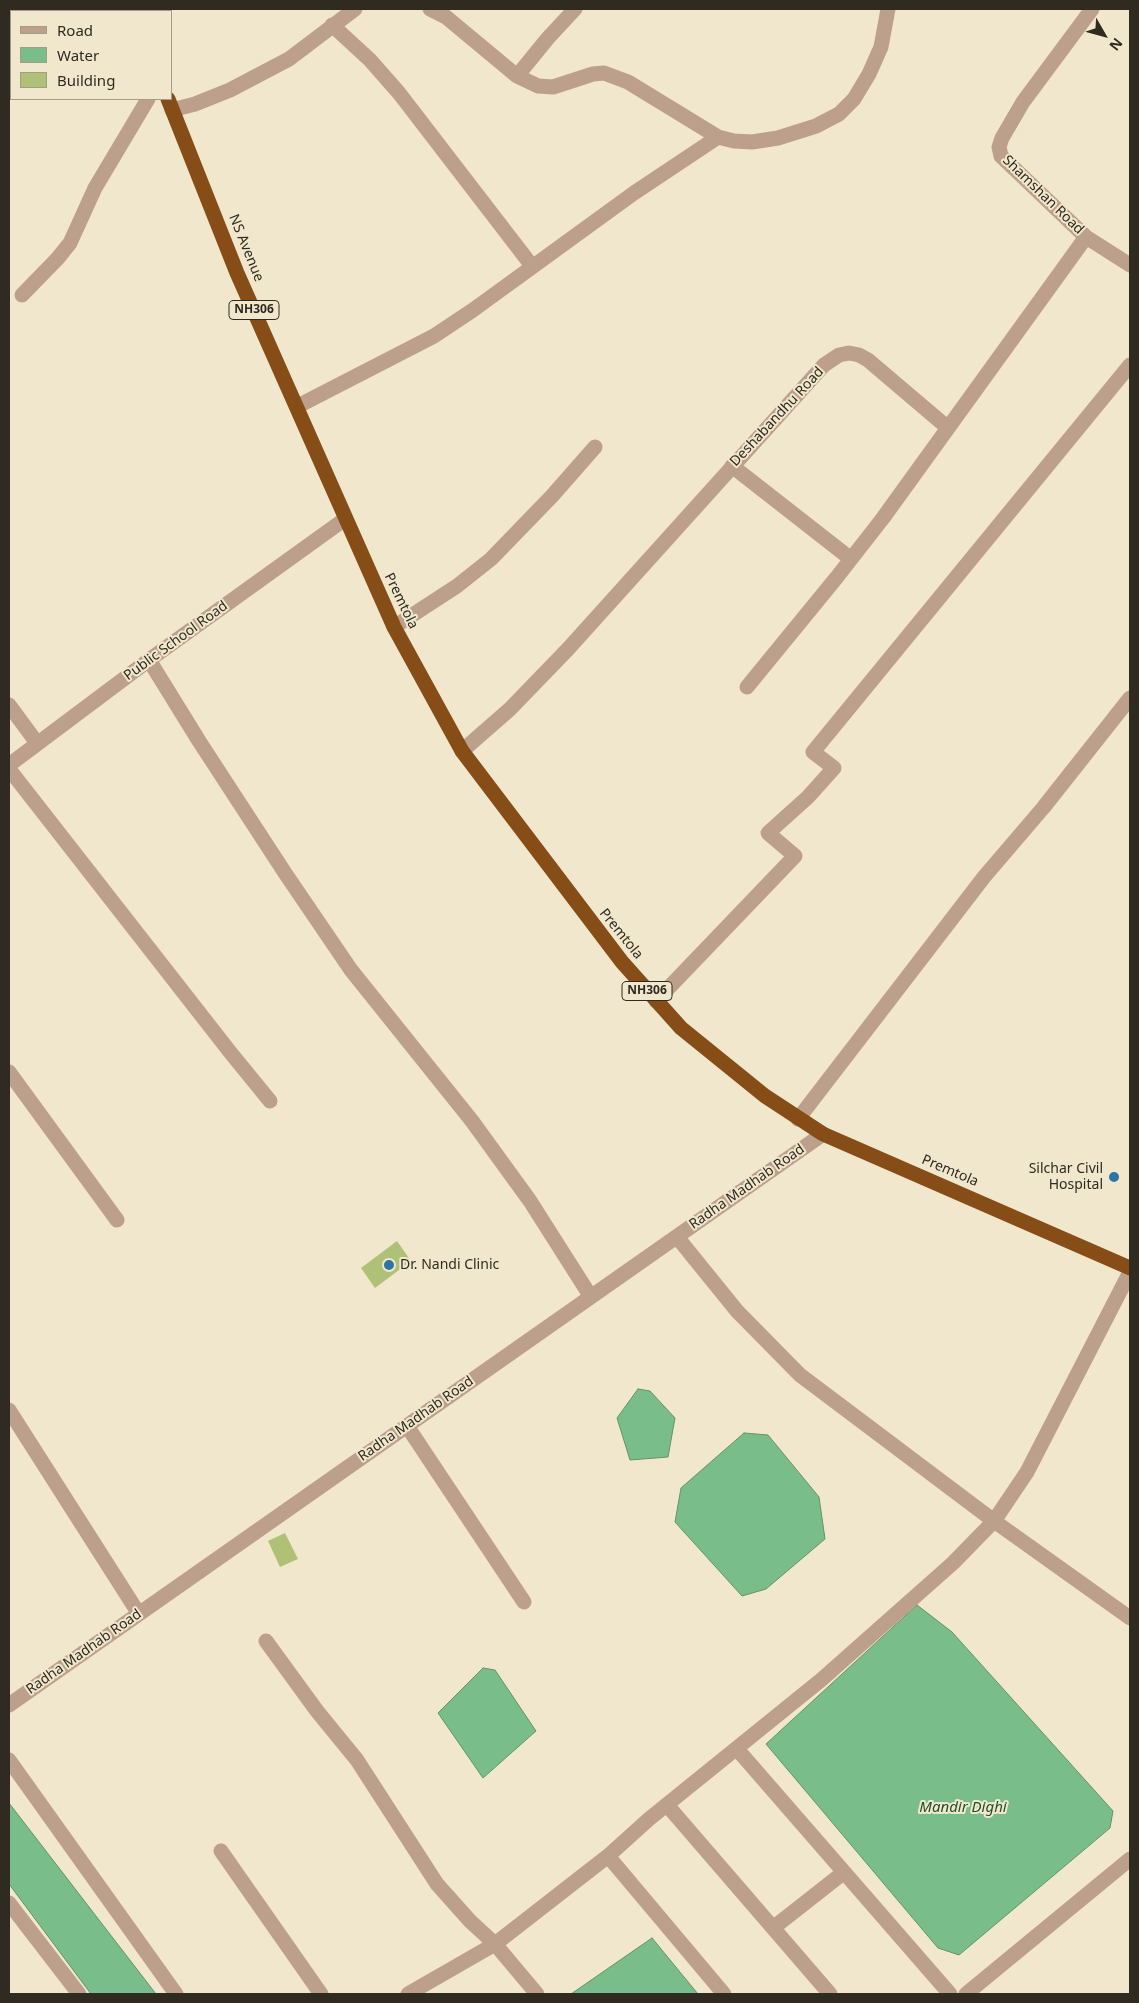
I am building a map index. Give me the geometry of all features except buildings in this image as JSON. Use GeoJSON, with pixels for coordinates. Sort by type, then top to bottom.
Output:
{"type":"FeatureCollection","features":[{"type":"Feature","properties":{"kind":"highway","name":"NS Avenue"},"geometry":{"type":"LineString","coordinates":[[170,104],[237,273],[298,406],[345,519]]}},
{"type":"Feature","properties":{"kind":"highway","name":"Premtola"},"geometry":{"type":"LineString","coordinates":[[345,519],[394,627],[462,751],[622,962],[681,1028],[765,1096],[823,1134],[1130,1270]]}},
{"type":"Feature","properties":{"kind":"street"},"geometry":{"type":"LineString","coordinates":[[170,104],[213,97],[245,83],[289,59],[355,9]]}},
{"type":"Feature","properties":{"kind":"street"},"geometry":{"type":"LineString","coordinates":[[430,9],[446,17],[521,71],[538,86],[553,87],[593,74],[604,73],[628,82],[718,137],[734,141],[752,142],[778,138],[816,126],[839,114],[854,99],[869,74],[881,47],[888,9]]}},
{"type":"Feature","properties":{"kind":"street"},"geometry":{"type":"LineString","coordinates":[[521,71],[575,9]]}},
{"type":"Feature","properties":{"kind":"street","name":"Shamshan Road"},"geometry":{"type":"LineString","coordinates":[[1092,9],[1023,102],[1002,138],[1001,156],[1086,237],[1130,265]]}},
{"type":"Feature","properties":{"kind":"street"},"geometry":{"type":"LineString","coordinates":[[332,25],[370,60],[399,93],[532,266]]}},
{"type":"Feature","properties":{"kind":"street"},"geometry":{"type":"LineString","coordinates":[[22,295],[70,243],[95,188],[147,100]]}},
{"type":"Feature","properties":{"kind":"street"},"geometry":{"type":"LineString","coordinates":[[298,406],[434,336],[634,193],[718,137]]}},
{"type":"Feature","properties":{"kind":"street"},"geometry":{"type":"LineString","coordinates":[[747,687],[787,640],[851,558],[1086,237]]}},
{"type":"Feature","properties":{"kind":"street","name":"Deshabandhu Road"},"geometry":{"type":"LineString","coordinates":[[462,751],[510,710],[568,649],[824,365],[839,355],[849,353],[868,360],[948,428]]}},
{"type":"Feature","properties":{"kind":"street"},"geometry":{"type":"LineString","coordinates":[[656,1001],[795,856],[768,833],[808,797],[834,768],[813,752],[1130,364]]}},
{"type":"Feature","properties":{"kind":"street"},"geometry":{"type":"LineString","coordinates":[[394,627],[457,586],[491,559],[546,502],[595,447]]}},
{"type":"Feature","properties":{"kind":"street"},"geometry":{"type":"LineString","coordinates":[[732,466],[851,558]]}},
{"type":"Feature","properties":{"kind":"street","name":"Public School Road"},"geometry":{"type":"LineString","coordinates":[[9,765],[149,660],[345,519]]}},
{"type":"Feature","properties":{"kind":"street"},"geometry":{"type":"LineString","coordinates":[[149,660],[199,741],[329,938],[495,1153],[530,1201],[591,1297]]}},
{"type":"Feature","properties":{"kind":"street"},"geometry":{"type":"LineString","coordinates":[[798,1119],[984,877],[1043,808],[1130,698]]}},
{"type":"Feature","properties":{"kind":"street"},"geometry":{"type":"LineString","coordinates":[[9,705],[37,743]]}},
{"type":"Feature","properties":{"kind":"street"},"geometry":{"type":"LineString","coordinates":[[9,769],[270,1101]]}},
{"type":"Feature","properties":{"kind":"street"},"geometry":{"type":"LineString","coordinates":[[9,1072],[117,1220]]}},
{"type":"Feature","properties":{"kind":"street","name":"Radha Madhab Road"},"geometry":{"type":"LineString","coordinates":[[10,1703],[823,1134]]}},
{"type":"Feature","properties":{"kind":"street"},"geometry":{"type":"LineString","coordinates":[[676,1236],[737,1311],[800,1376],[994,1521],[1130,1618]]}},
{"type":"Feature","properties":{"kind":"street"},"geometry":{"type":"LineString","coordinates":[[408,1994],[495,1944],[608,1856],[667,1805],[821,1680],[953,1563],[994,1521],[1027,1472],[1130,1270]]}},
{"type":"Feature","properties":{"kind":"street"},"geometry":{"type":"LineString","coordinates":[[9,1410],[139,1614]]}},
{"type":"Feature","properties":{"kind":"street"},"geometry":{"type":"LineString","coordinates":[[407,1426],[524,1602]]}},
{"type":"Feature","properties":{"kind":"street"},"geometry":{"type":"LineString","coordinates":[[266,1641],[317,1711],[357,1760],[437,1884],[470,1921],[495,1944],[537,1994]]}},
{"type":"Feature","properties":{"kind":"street"},"geometry":{"type":"LineString","coordinates":[[737,1749],[950,1994]]}},
{"type":"Feature","properties":{"kind":"street"},"geometry":{"type":"LineString","coordinates":[[9,1760],[176,1994]]}},
{"type":"Feature","properties":{"kind":"street"},"geometry":{"type":"LineString","coordinates":[[667,1805],[830,1994]]}},
{"type":"Feature","properties":{"kind":"street"},"geometry":{"type":"LineString","coordinates":[[221,1851],[321,1994]]}},
{"type":"Feature","properties":{"kind":"street"},"geometry":{"type":"LineString","coordinates":[[608,1856],[724,1994]]}},
{"type":"Feature","properties":{"kind":"street"},"geometry":{"type":"LineString","coordinates":[[966,1994],[1130,1859]]}},
{"type":"Feature","properties":{"kind":"street"},"geometry":{"type":"LineString","coordinates":[[773,1928],[843,1873]]}},
{"type":"Feature","properties":{"kind":"street"},"geometry":{"type":"LineString","coordinates":[[9,1903],[79,1994]]}},
{"type":"Feature","properties":{"kind":"water"},"geometry":{"type":"Polygon","coordinates":[[[638,1389],[650,1391],[675,1418],[668,1457],[630,1460],[617,1418],[638,1389]]]}},
{"type":"Feature","properties":{"kind":"water"},"geometry":{"type":"Polygon","coordinates":[[[744,1433],[768,1435],[819,1497],[825,1539],[766,1589],[742,1596],[675,1522],[681,1488],[744,1433]]]}},
{"type":"Feature","properties":{"kind":"water","name":"Mandir Dighi"},"geometry":{"type":"Polygon","coordinates":[[[917,1605],[952,1632],[1113,1811],[1110,1828],[959,1955],[938,1948],[766,1744],[917,1605]]]}},
{"type":"Feature","properties":{"kind":"water"},"geometry":{"type":"Polygon","coordinates":[[[483,1668],[495,1670],[536,1731],[483,1778],[438,1713],[483,1668]]]}},
{"type":"Feature","properties":{"kind":"water"},"geometry":{"type":"Polygon","coordinates":[[[9,1803],[156,1994],[91,1994],[9,1884],[9,1803]]]}},
{"type":"Feature","properties":{"kind":"water"},"geometry":{"type":"Polygon","coordinates":[[[652,1938],[698,1994],[571,1994],[652,1938]]]}},
{"type":"Feature","properties":{"kind":"place","name":"Silchar Civil Hospital"},"geometry":{"type":"Point","coordinates":[1114,1177]}},
{"type":"Feature","properties":{"kind":"place","name":"Dr. Nandi Clinic"},"geometry":{"type":"Point","coordinates":[389,1265]}}]}
